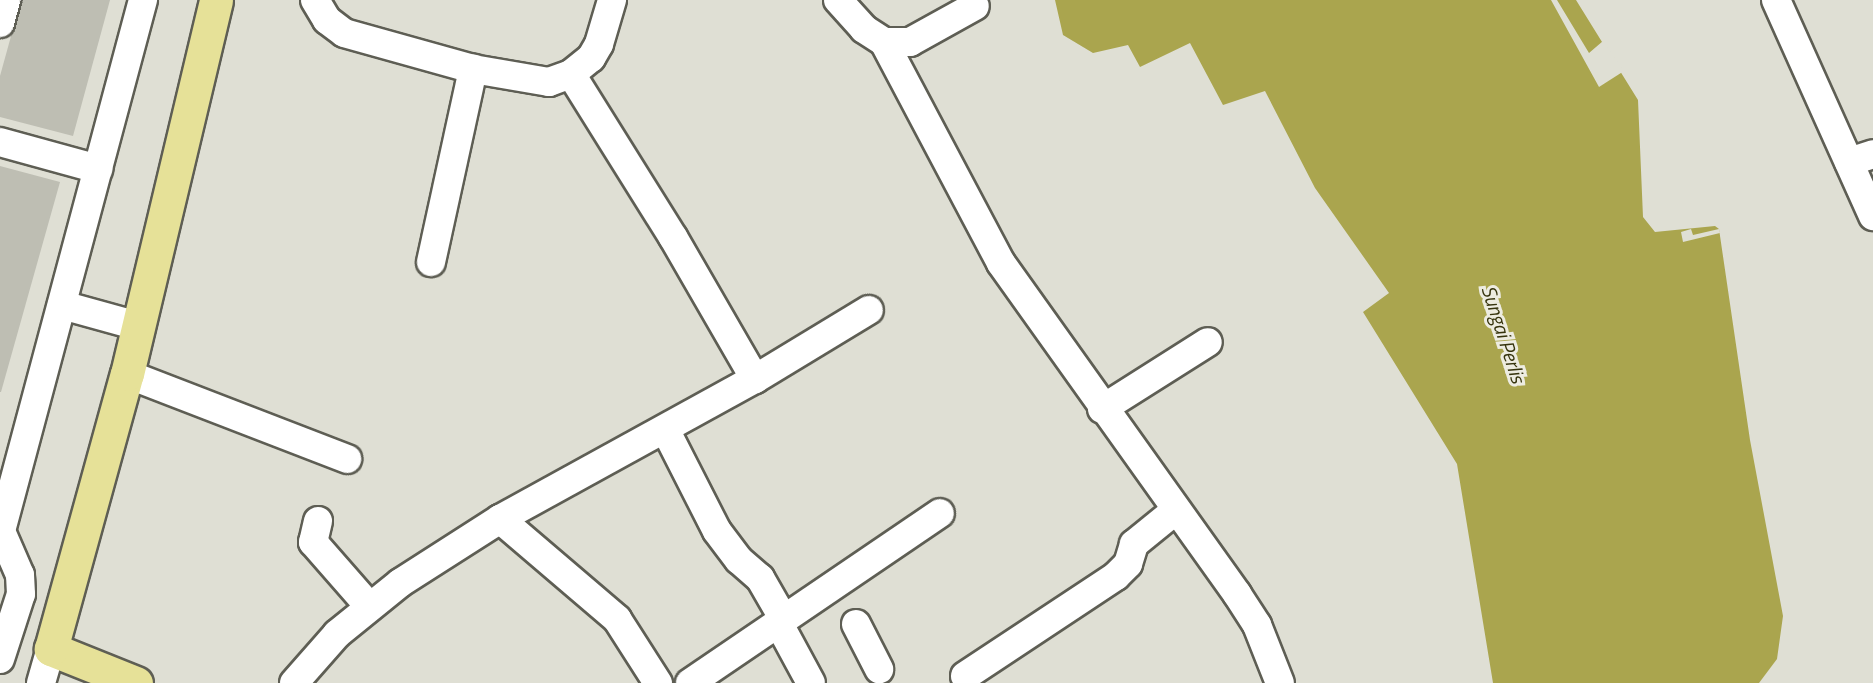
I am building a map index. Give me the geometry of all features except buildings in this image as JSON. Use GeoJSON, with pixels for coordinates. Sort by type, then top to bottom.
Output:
{"type":"FeatureCollection","features":[{"type":"Feature","properties":{"kind":"main road"},"geometry":{"type":"LineString","coordinates":[[136,683],[51,649],[127,374],[216,0]]}},
{"type":"Feature","properties":{"kind":"street"},"geometry":{"type":"LineString","coordinates":[[0,23],[6,0]]}},
{"type":"Feature","properties":{"kind":"street"},"geometry":{"type":"LineString","coordinates":[[0,659],[21,594],[20,575],[1,530],[143,0]]}},
{"type":"Feature","properties":{"kind":"street"},"geometry":{"type":"LineString","coordinates":[[315,0],[327,20],[344,33],[473,69],[549,82],[571,74],[591,57],[599,44],[612,0]]}},
{"type":"Feature","properties":{"kind":"street"},"geometry":{"type":"LineString","coordinates":[[838,0],[864,30],[884,42],[910,42],[975,6]]}},
{"type":"Feature","properties":{"kind":"street"},"geometry":{"type":"LineString","coordinates":[[1776,0],[1861,158],[1873,216]]}},
{"type":"Feature","properties":{"kind":"street"},"geometry":{"type":"LineString","coordinates":[[884,42],[1001,263],[1102,409],[1257,625],[1281,683]]}},
{"type":"Feature","properties":{"kind":"street"},"geometry":{"type":"LineString","coordinates":[[431,262],[473,69]]}},
{"type":"Feature","properties":{"kind":"street"},"geometry":{"type":"LineString","coordinates":[[571,74],[673,237],[755,379]]}},
{"type":"Feature","properties":{"kind":"street"},"geometry":{"type":"LineString","coordinates":[[0,142],[98,169]]}},
{"type":"Feature","properties":{"kind":"street"},"geometry":{"type":"LineString","coordinates":[[62,305],[138,326]]}},
{"type":"Feature","properties":{"kind":"street"},"geometry":{"type":"LineString","coordinates":[[294,683],[337,634],[369,606],[500,519],[755,379],[869,310]]}},
{"type":"Feature","properties":{"kind":"street"},"geometry":{"type":"LineString","coordinates":[[1102,409],[1208,342]]}},
{"type":"Feature","properties":{"kind":"street"},"geometry":{"type":"LineString","coordinates":[[127,374],[346,459]]}},
{"type":"Feature","properties":{"kind":"street"},"geometry":{"type":"LineString","coordinates":[[665,429],[717,531],[739,560],[764,583],[812,683]]}},
{"type":"Feature","properties":{"kind":"street"},"geometry":{"type":"LineString","coordinates":[[965,676],[1116,576],[1128,564],[1139,540],[1176,510]]}},
{"type":"Feature","properties":{"kind":"street"},"geometry":{"type":"LineString","coordinates":[[690,683],[940,513]]}},
{"type":"Feature","properties":{"kind":"street"},"geometry":{"type":"LineString","coordinates":[[500,519],[616,619],[658,683]]}},
{"type":"Feature","properties":{"kind":"street"},"geometry":{"type":"LineString","coordinates":[[318,521],[313,542],[369,606]]}},
{"type":"Feature","properties":{"kind":"street"},"geometry":{"type":"LineString","coordinates":[[856,624],[876,678]]}},
{"type":"Feature","properties":{"kind":"street"},"geometry":{"type":"LineString","coordinates":[[40,683],[51,649]]}},
{"type":"Feature","properties":{"kind":"water","name":"Sungai Perlis"},"geometry":{"type":"Polygon","coordinates":[[[1055,0],[1576,0],[1638,100],[1643,217],[1655,232],[1715,226],[1719,229],[1750,440],[1783,616],[1777,659],[1759,683],[1493,683],[1457,464],[1363,312],[1389,293],[1315,188],[1265,91],[1223,105],[1190,43],[1140,67],[1128,45],[1093,53],[1063,35],[1055,0]]]}},
{"type":"Feature","properties":{"kind":"pier"},"geometry":{"type":"Polygon","coordinates":[[[1551,0],[1557,0],[1589,53],[1603,41],[1624,71],[1599,87],[1551,0]]]}},
{"type":"Feature","properties":{"kind":"pier"},"geometry":{"type":"Polygon","coordinates":[[[1691,229],[1693,235],[1719,229],[1720,233],[1683,242],[1681,232],[1691,229]]]}}]}
